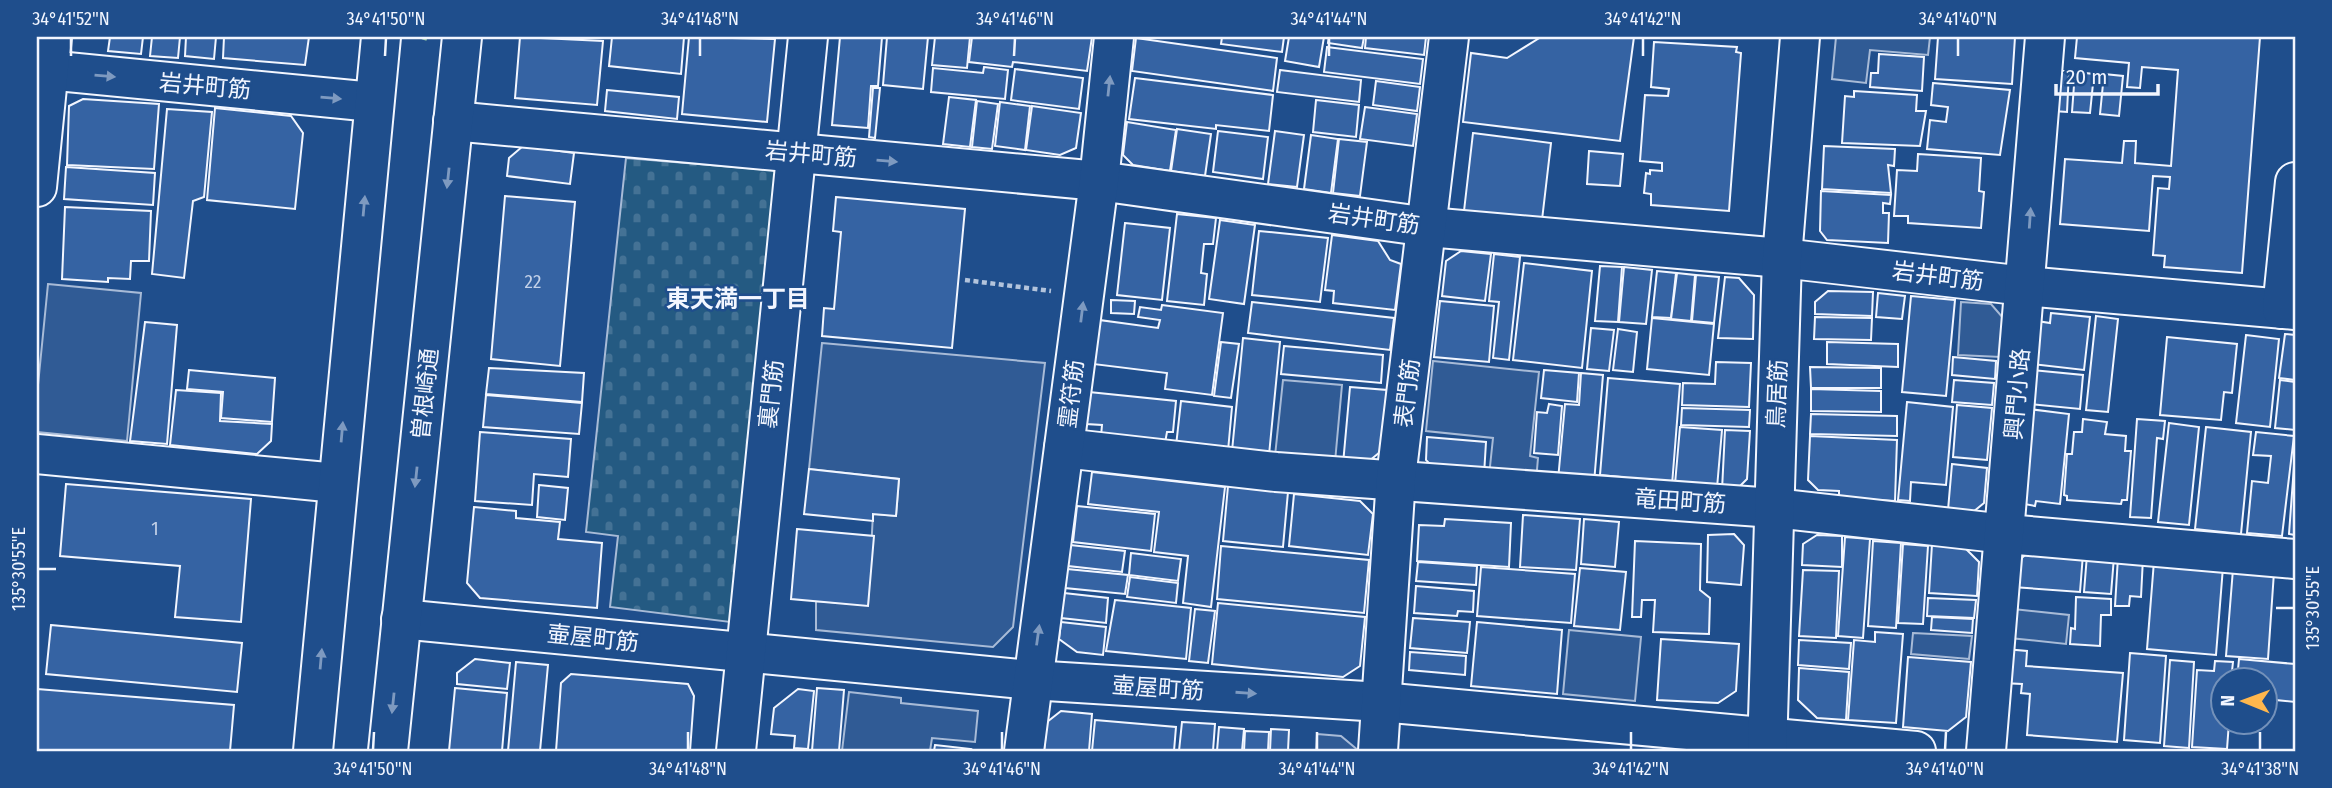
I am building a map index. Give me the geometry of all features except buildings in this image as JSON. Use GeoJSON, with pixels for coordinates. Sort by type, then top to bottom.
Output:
{"type":"FeatureCollection","features":[{"type":"Feature","properties":{"kind":"main road"},"geometry":{"type":"LineString","coordinates":[[313,751],[381,37]]}},
{"type":"Feature","properties":{"kind":"main road","name":"曽根崎通"},"geometry":{"type":"LineString","coordinates":[[388,751],[462,37]]}},
{"type":"Feature","properties":{"kind":"main road","name":"裏門筋"},"geometry":{"type":"LineString","coordinates":[[736,751],[808,37]]}},
{"type":"Feature","properties":{"kind":"main road","name":"霊符筋"},"geometry":{"type":"LineString","coordinates":[[1024,751],[1031,680],[1099,181],[1114,37]]}},
{"type":"Feature","properties":{"kind":"main road","name":"表門筋"},"geometry":{"type":"LineString","coordinates":[[1378,751],[1396,478],[1449,37]]}},
{"type":"Feature","properties":{"kind":"main road","name":"鳥居筋"},"geometry":{"type":"LineString","coordinates":[[1767,745],[1782,258],[1800,37]]}},
{"type":"Feature","properties":{"kind":"main road","name":"興門小路"},"geometry":{"type":"LineString","coordinates":[[1986,751],[2045,37]]}},
{"type":"Feature","properties":{"kind":"main road"},"geometry":{"type":"LineString","coordinates":[[37,187],[46,59]]}},
{"type":"Feature","properties":{"kind":"main road","name":"岩井町筋"},"geometry":{"type":"LineString","coordinates":[[46,59],[373,102]]}},
{"type":"Feature","properties":{"kind":"main road","name":"岩井町筋"},"geometry":{"type":"LineString","coordinates":[[453,121],[1099,181],[1428,227],[1782,258],[2025,286],[2289,310]]}},
{"type":"Feature","properties":{"kind":"main road"},"geometry":{"type":"LineString","coordinates":[[2289,310],[2295,182]]}},
{"type":"Feature","properties":{"kind":"main road","name":"竜田町筋"},"geometry":{"type":"LineString","coordinates":[[1064,448],[1276,472],[1396,478],[1774,508],[2006,534],[2295,559]]}},
{"type":"Feature","properties":{"kind":"main road"},"geometry":{"type":"LineString","coordinates":[[37,454],[337,483]]}},
{"type":"Feature","properties":{"kind":"main road","name":"壷屋町筋"},"geometry":{"type":"LineString","coordinates":[[401,619],[1031,680],[1381,702],[1767,745],[1916,751]]}},
{"type":"Feature","properties":{"kind":"path"},"geometry":{"type":"LineString","coordinates":[[965,280],[1084,295]]}},
{"type":"Feature","properties":{"kind":"green space"},"geometry":{"type":"Polygon","coordinates":[[[626,158],[783,171],[730,622],[610,607],[618,536],[586,532],[626,158]]]}},
{"type":"Feature","properties":{"kind":"shaded area"},"geometry":{"type":"Polygon","coordinates":[[[1836,37],[1930,37],[1928,55],[1870,50],[1866,83],[1832,79],[1836,37]]]}},
{"type":"Feature","properties":{"kind":"shaded area"},"geometry":{"type":"Polygon","coordinates":[[[48,284],[141,293],[127,441],[37,432],[37,395],[48,284]]]}},
{"type":"Feature","properties":{"kind":"shaded area"},"geometry":{"type":"Polygon","coordinates":[[[1961,302],[1991,304],[2004,319],[2001,357],[1958,355],[1961,302]]]}},
{"type":"Feature","properties":{"kind":"shaded area"},"geometry":{"type":"Polygon","coordinates":[[[822,343],[1045,363],[1013,627],[993,647],[816,630],[816,601],[868,605],[873,514],[896,516],[899,479],[809,469],[822,343]]]}},
{"type":"Feature","properties":{"kind":"shaded area"},"geometry":{"type":"Polygon","coordinates":[[[1433,361],[1539,372],[1530,456],[1538,458],[1536,481],[1489,476],[1493,438],[1426,431],[1433,361]]]}},
{"type":"Feature","properties":{"kind":"shaded area"},"geometry":{"type":"Polygon","coordinates":[[[1283,380],[1342,385],[1335,462],[1275,456],[1283,380]]]}},
{"type":"Feature","properties":{"kind":"shaded area"},"geometry":{"type":"Polygon","coordinates":[[[2013,609],[2069,615],[2066,644],[2010,638],[2013,609]]]}},
{"type":"Feature","properties":{"kind":"shaded area"},"geometry":{"type":"Polygon","coordinates":[[[1569,630],[1641,637],[1635,701],[1563,694],[1569,630]]]}},
{"type":"Feature","properties":{"kind":"shaded area"},"geometry":{"type":"Polygon","coordinates":[[[1913,633],[1972,636],[1969,659],[1911,654],[1913,633]]]}},
{"type":"Feature","properties":{"kind":"shaded area"},"geometry":{"type":"Polygon","coordinates":[[[849,692],[901,698],[901,703],[978,711],[975,742],[932,738],[930,751],[842,751],[849,692]]]}},
{"type":"Feature","properties":{"kind":"shaded area"},"geometry":{"type":"Polygon","coordinates":[[[1317,734],[1341,736],[1359,751],[1316,751],[1317,734]]]}},
{"type":"Feature","properties":{"kind":"district","name":"東天満一丁目"},"geometry":{"type":"Point","coordinates":[738,299]}}]}
